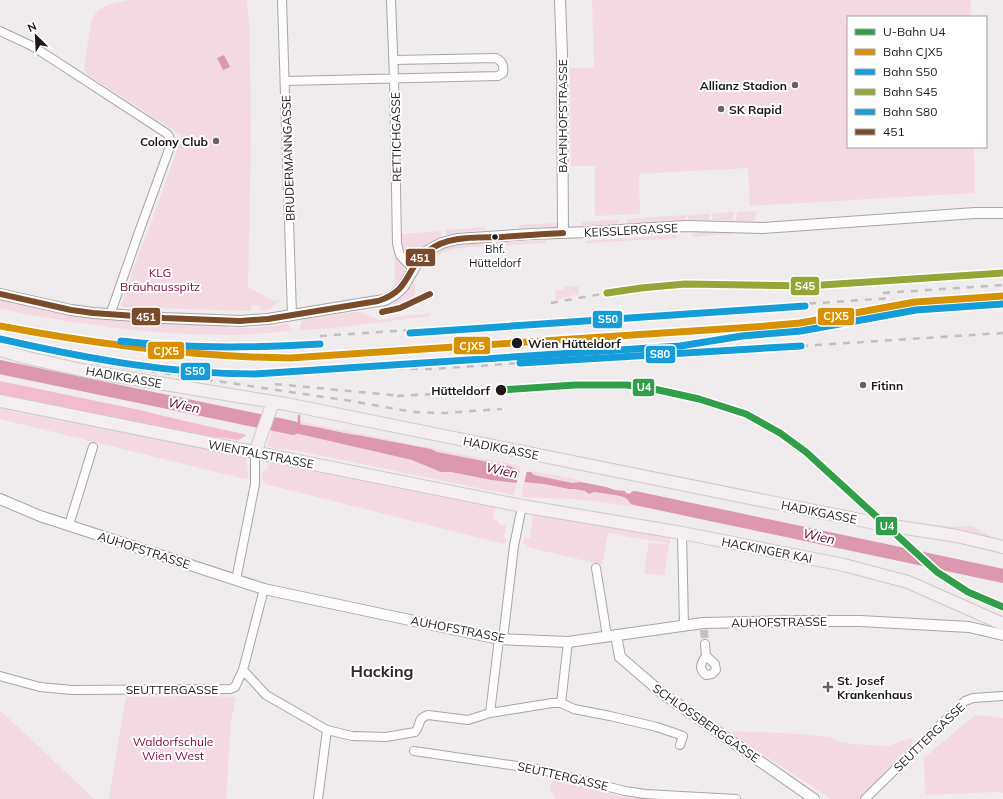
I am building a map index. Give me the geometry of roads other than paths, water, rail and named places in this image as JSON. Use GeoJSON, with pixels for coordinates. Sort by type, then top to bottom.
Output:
{"type":"FeatureCollection","features":[{"type":"Feature","properties":{"kind":"main road","name":"HADIKGASSE"},"geometry":{"type":"LineString","coordinates":[[0,350],[86,371],[272,404],[880,524],[957,536],[1003,547]]}},
{"type":"Feature","properties":{"kind":"main road","name":"WIENTALSTRASSE"},"geometry":{"type":"LineString","coordinates":[[0,401],[257,449],[522,506]]}},
{"type":"Feature","properties":{"kind":"main road"},"geometry":{"type":"LineString","coordinates":[[257,449],[272,404]]}},
{"type":"Feature","properties":{"kind":"main road","name":"HACKINGER KAI"},"geometry":{"type":"LineString","coordinates":[[522,506],[682,533],[864,569],[908,582],[1003,624]]}},
{"type":"Feature","properties":{"kind":"street","name":"BRUDERMANNGASSE"},"geometry":{"type":"LineString","coordinates":[[282,0],[286,81],[292,315]]}},
{"type":"Feature","properties":{"kind":"street","name":"RETTICHGASSE"},"geometry":{"type":"LineString","coordinates":[[391,0],[394,60],[397,244],[400,255],[413,269]]}},
{"type":"Feature","properties":{"kind":"street","name":"BAHNHOFSTRASSE"},"geometry":{"type":"LineString","coordinates":[[560,0],[562,55],[563,233]]}},
{"type":"Feature","properties":{"kind":"street"},"geometry":{"type":"LineString","coordinates":[[0,31],[16,38],[51,58],[169,136],[171,144],[138,232],[110,314]]}},
{"type":"Feature","properties":{"kind":"street"},"geometry":{"type":"LineString","coordinates":[[286,81],[498,76],[503,73],[504,67],[502,61],[496,58],[394,60]]}},
{"type":"Feature","properties":{"kind":"street","name":"KEISSLERGASSE"},"geometry":{"type":"LineString","coordinates":[[0,294],[70,310],[110,314],[240,321],[268,319],[390,298],[403,287],[422,256],[442,243],[452,240],[524,234],[621,231],[686,226],[764,228],[975,213],[1003,213]]}},
{"type":"Feature","properties":{"kind":"street"},"geometry":{"type":"LineString","coordinates":[[69,525],[93,447]]}},
{"type":"Feature","properties":{"kind":"street"},"geometry":{"type":"LineString","coordinates":[[236,580],[255,484],[257,449]]}},
{"type":"Feature","properties":{"kind":"street","name":"AUHOFSTRASSE"},"geometry":{"type":"LineString","coordinates":[[0,499],[40,516],[264,589],[501,639],[568,642],[684,625],[704,626],[860,621],[969,628],[1003,635]]}},
{"type":"Feature","properties":{"kind":"street"},"geometry":{"type":"LineString","coordinates":[[490,713],[514,546],[522,506]]}},
{"type":"Feature","properties":{"kind":"street"},"geometry":{"type":"LineString","coordinates":[[682,533],[684,625]]}},
{"type":"Feature","properties":{"kind":"street"},"geometry":{"type":"LineString","coordinates":[[596,568],[611,636]]}},
{"type":"Feature","properties":{"kind":"street"},"geometry":{"type":"LineString","coordinates":[[264,589],[243,670],[266,695],[327,730],[352,736],[386,738],[415,732],[418,728],[419,720],[428,715],[468,720],[490,713],[552,703],[561,703],[574,709],[610,716],[683,736],[680,745]]}},
{"type":"Feature","properties":{"kind":"street","name":"SCHLOSSBERGGASSE"},"geometry":{"type":"LineString","coordinates":[[611,636],[620,657],[645,680],[674,703],[813,799]]}},
{"type":"Feature","properties":{"kind":"street"},"geometry":{"type":"LineString","coordinates":[[561,703],[568,642]]}},
{"type":"Feature","properties":{"kind":"street"},"geometry":{"type":"LineString","coordinates":[[705,644],[706,656]]}},
{"type":"Feature","properties":{"kind":"street","name":"SEUTTERGASSE"},"geometry":{"type":"LineString","coordinates":[[0,676],[40,687],[72,690],[230,689],[235,687],[243,670]]}},
{"type":"Feature","properties":{"kind":"street","name":"SEUTTERGASSE"},"geometry":{"type":"LineString","coordinates":[[865,799],[965,701],[973,698],[1003,696]]}},
{"type":"Feature","properties":{"kind":"street"},"geometry":{"type":"LineString","coordinates":[[318,799],[327,730]]}},
{"type":"Feature","properties":{"kind":"street","name":"SEUTTERGASSE"},"geometry":{"type":"LineString","coordinates":[[414,751],[538,769],[625,791],[645,794],[736,799]]}},
{"type":"Feature","properties":{"kind":"water"},"geometry":{"type":"Polygon","coordinates":[[[224,55],[230,67],[223,70],[217,58],[224,55]]]}},
{"type":"Feature","properties":{"kind":"water"},"geometry":{"type":"Polygon","coordinates":[[[276,420],[431,449],[437,452],[509,466],[522,472],[531,472],[534,475],[572,483],[581,482],[606,487],[647,498],[654,496],[653,507],[649,508],[646,504],[615,495],[594,492],[589,494],[585,491],[544,484],[491,480],[451,472],[441,472],[412,460],[273,428],[276,420]]]}},
{"type":"Feature","properties":{"kind":"waterway","name":"Wien"},"geometry":{"type":"LineString","coordinates":[[0,367],[293,428]]}},
{"type":"Feature","properties":{"kind":"waterway"},"geometry":{"type":"LineString","coordinates":[[299,416],[299,427]]}},
{"type":"Feature","properties":{"kind":"waterway","name":"Wien"},"geometry":{"type":"LineString","coordinates":[[635,498],[1003,576]]}},
{"type":"Feature","properties":{"kind":"tunnel"},"geometry":{"type":"LineString","coordinates":[[704,630],[705,644]]}},
{"type":"Feature","properties":{"kind":"railway"},"geometry":{"type":"LineString","coordinates":[[883,293],[1003,285]]}},
{"type":"Feature","properties":{"kind":"railway"},"geometry":{"type":"LineString","coordinates":[[551,303],[607,293]]}},
{"type":"Feature","properties":{"kind":"railway"},"geometry":{"type":"LineString","coordinates":[[320,336],[893,298]]}},
{"type":"Feature","properties":{"kind":"railway"},"geometry":{"type":"LineString","coordinates":[[801,346],[1003,333]]}},
{"type":"Feature","properties":{"kind":"railway"},"geometry":{"type":"LineString","coordinates":[[95,363],[351,401],[413,412],[444,413],[502,409]]}},
{"type":"Feature","properties":{"kind":"railway"},"geometry":{"type":"LineString","coordinates":[[369,368],[432,369],[520,363]]}},
{"type":"Feature","properties":{"kind":"railway"},"geometry":{"type":"LineString","coordinates":[[275,384],[402,396]]}},
{"type":"Feature","properties":{"kind":"railway"},"geometry":{"type":"LineString","coordinates":[[397,396],[501,390]]}},
{"type":"Feature","properties":{"kind":"metro line","name":"U4"},"geometry":{"type":"LineString","coordinates":[[501,390],[575,385],[627,385],[654,389],[699,399],[746,414],[780,433],[806,452],[937,572],[968,592],[1003,607]]}},
{"type":"Feature","properties":{"kind":"rail line","name":"S45"},"geometry":{"type":"LineString","coordinates":[[607,293],[685,284],[807,286],[1003,273]]}},
{"type":"Feature","properties":{"kind":"rail line","name":"CJX5"},"geometry":{"type":"LineString","coordinates":[[0,326],[108,344],[144,348],[217,355],[290,358],[766,326],[800,323],[915,302],[1003,296]]}},
{"type":"Feature","properties":{"kind":"rail line","name":"S50"},"geometry":{"type":"LineString","coordinates":[[0,339],[126,364],[190,371],[255,374],[680,346],[742,336],[801,331],[916,310],[1003,304]]}},
{"type":"Feature","properties":{"kind":"rail line","name":"S50"},"geometry":{"type":"LineString","coordinates":[[410,333],[805,306]]}},
{"type":"Feature","properties":{"kind":"rail line","name":"S50"},"geometry":{"type":"LineString","coordinates":[[121,341],[196,347],[320,344]]}},
{"type":"Feature","properties":{"kind":"rail line","name":"S80"},"geometry":{"type":"LineString","coordinates":[[520,363],[801,346]]}},
{"type":"Feature","properties":{"kind":"place","name":"Allianz Stadion"},"geometry":{"type":"Point","coordinates":[795,85]}},
{"type":"Feature","properties":{"kind":"place","name":"SK Rapid"},"geometry":{"type":"Point","coordinates":[721,109]}},
{"type":"Feature","properties":{"kind":"place","name":"Colony Club"},"geometry":{"type":"Point","coordinates":[216,141]}},
{"type":"Feature","properties":{"kind":"place","name":"Bhf. Hütteldorf"},"geometry":{"type":"Point","coordinates":[495,237]}},
{"type":"Feature","properties":{"kind":"place","name":"Wien Hütteldorf"},"geometry":{"type":"Point","coordinates":[517,343]}},
{"type":"Feature","properties":{"kind":"place","name":"Fitinn"},"geometry":{"type":"Point","coordinates":[863,385]}},
{"type":"Feature","properties":{"kind":"place","name":"Hütteldorf"},"geometry":{"type":"Point","coordinates":[501,390]}},
{"type":"Feature","properties":{"kind":"place","name":"St. Josef Krankenhaus"},"geometry":{"type":"Point","coordinates":[828,687]}},
{"type":"Feature","properties":{"kind":"district","name":"Hacking"},"geometry":{"type":"Point","coordinates":[382,671]}},
{"type":"Feature","properties":{"kind":"park label","name":"KLG Bräuhausspitz"},"geometry":{"type":"Point","coordinates":[160,279]}},
{"type":"Feature","properties":{"kind":"park label","name":"Waldorfschule Wien West"},"geometry":{"type":"Point","coordinates":[173,748]}}]}
